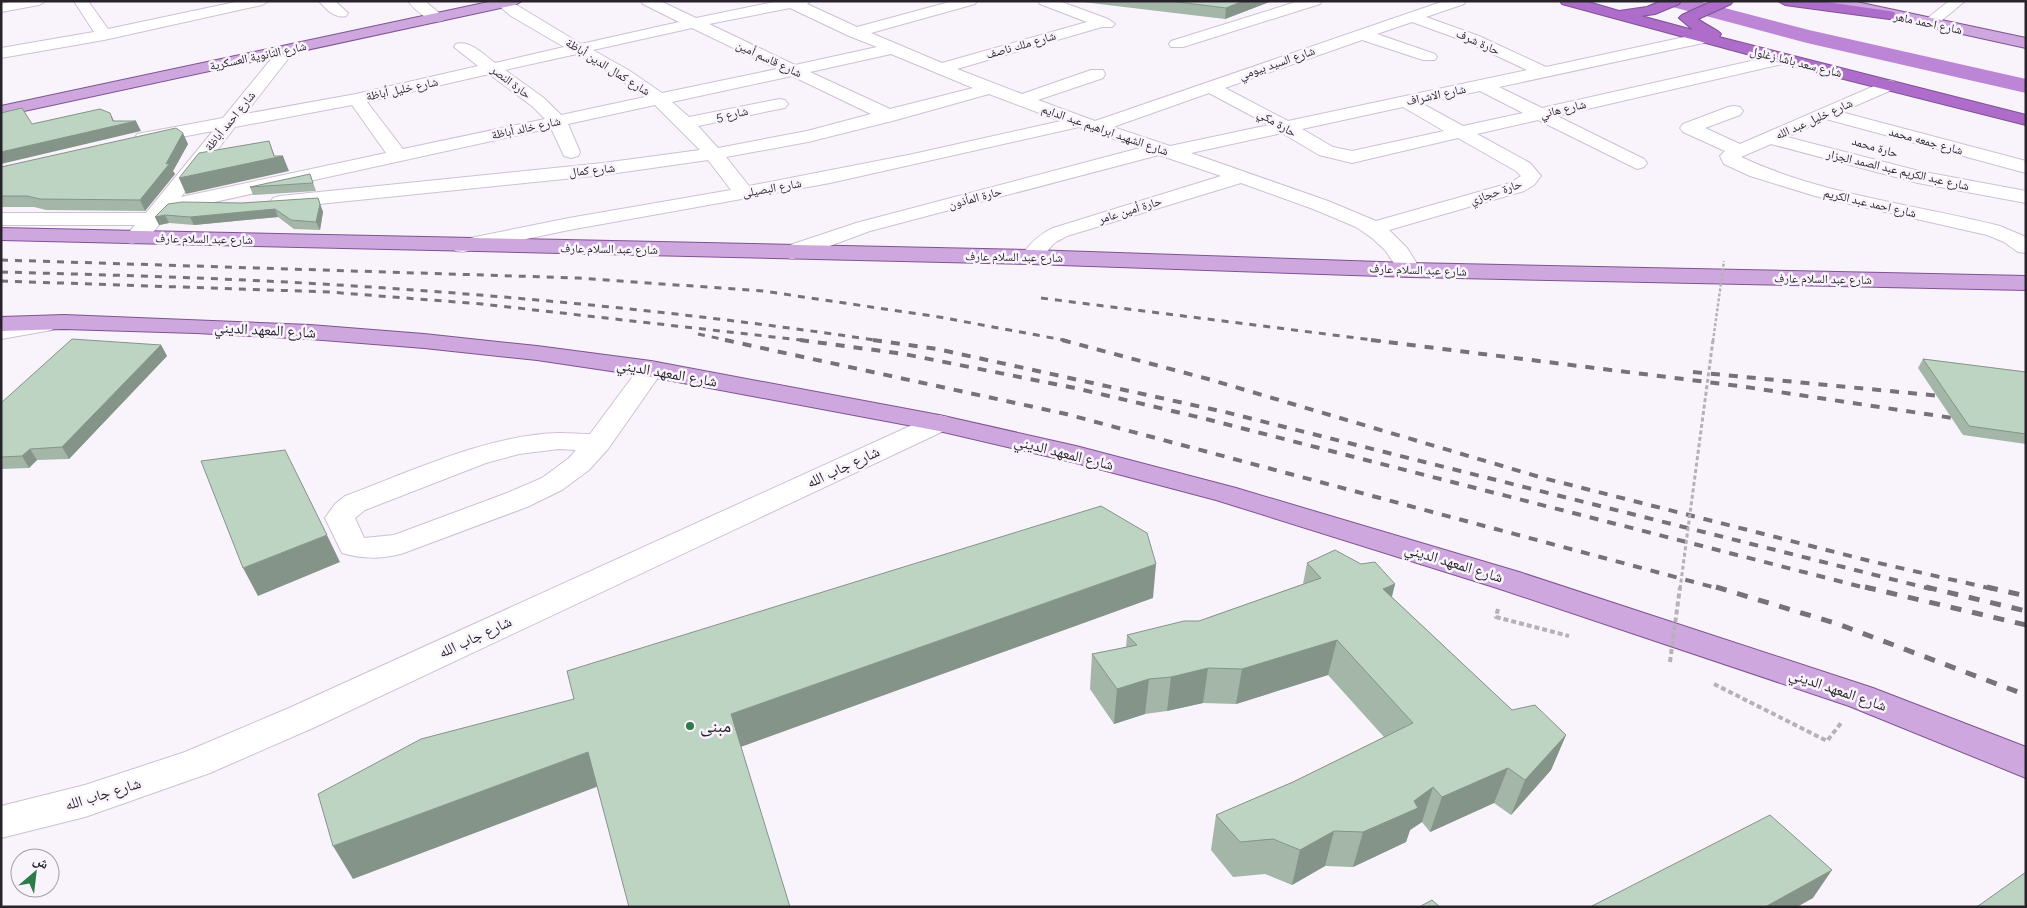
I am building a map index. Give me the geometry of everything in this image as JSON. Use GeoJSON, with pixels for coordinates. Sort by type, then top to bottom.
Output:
{"type":"FeatureCollection","features":[{"type":"Feature","properties":{"kind":"highway","name":"شارع سعد باشا زغلول"},"geometry":{"type":"LineString","coordinates":[[1566,1],[1782,59],[2026,120]]}},
{"type":"Feature","properties":{"kind":"highway"},"geometry":{"type":"LineString","coordinates":[[1646,12],[1674,1]]}},
{"type":"Feature","properties":{"kind":"highway"},"geometry":{"type":"LineString","coordinates":[[1602,10],[1646,12],[1687,19],[1726,1]]}},
{"type":"Feature","properties":{"kind":"highway"},"geometry":{"type":"LineString","coordinates":[[1785,1],[1889,15]]}},
{"type":"Feature","properties":{"kind":"highway","name":"شارع سعد باشا زغلول"},"geometry":{"type":"LineString","coordinates":[[1687,19],[1702,30],[1733,39],[2026,112]]}},
{"type":"Feature","properties":{"kind":"main road","name":"شارع احمد ماهر"},"geometry":{"type":"LineString","coordinates":[[1830,1],[2026,43]]}},
{"type":"Feature","properties":{"kind":"main road","name":"شارع الثانوية العسكرية"},"geometry":{"type":"LineString","coordinates":[[1,111],[506,2]]}},
{"type":"Feature","properties":{"kind":"main road","name":"شارع عبد السلام عارف"},"geometry":{"type":"LineString","coordinates":[[1,234],[463,246],[1031,257],[1410,270],[2026,283]]}},
{"type":"Feature","properties":{"kind":"main road","name":"شارع المعهد الديني"},"geometry":{"type":"LineString","coordinates":[[1,314],[24,315],[64,322]]}},
{"type":"Feature","properties":{"kind":"main road","name":"شارع المعهد الديني"},"geometry":{"type":"LineString","coordinates":[[1,324],[64,322],[196,326],[386,338],[537,353],[651,369],[939,423],[1076,454],[1226,494],[1471,568],[1861,696],[2026,763]]}},
{"type":"Feature","properties":{"kind":"street"},"geometry":{"type":"LineString","coordinates":[[1,8],[39,1]]}},
{"type":"Feature","properties":{"kind":"street"},"geometry":{"type":"LineString","coordinates":[[81,1],[104,35]]}},
{"type":"Feature","properties":{"kind":"street"},"geometry":{"type":"LineString","coordinates":[[203,1],[216,11]]}},
{"type":"Feature","properties":{"kind":"street"},"geometry":{"type":"LineString","coordinates":[[1,53],[104,35],[262,1]]}},
{"type":"Feature","properties":{"kind":"street"},"geometry":{"type":"LineString","coordinates":[[326,1],[341,13]]}},
{"type":"Feature","properties":{"kind":"street"},"geometry":{"type":"LineString","coordinates":[[414,1],[437,18]]}},
{"type":"Feature","properties":{"kind":"street","name":"شارع قاسم أمين"},"geometry":{"type":"LineString","coordinates":[[648,1],[890,116]]}},
{"type":"Feature","properties":{"kind":"street"},"geometry":{"type":"LineString","coordinates":[[854,33],[970,1]]}},
{"type":"Feature","properties":{"kind":"street","name":"شارع ملك ناصف"},"geometry":{"type":"LineString","coordinates":[[939,68],[1108,24],[1045,1]]}},
{"type":"Feature","properties":{"kind":"street"},"geometry":{"type":"LineString","coordinates":[[1177,44],[1315,1]]}},
{"type":"Feature","properties":{"kind":"street","name":"شارع السيد بيومي"},"geometry":{"type":"LineString","coordinates":[[1087,125],[1209,87],[1459,1]]}},
{"type":"Feature","properties":{"kind":"street","name":"شارع كمال الدين أباظة"},"geometry":{"type":"LineString","coordinates":[[506,2],[624,75],[659,99],[714,154],[744,193]]}},
{"type":"Feature","properties":{"kind":"street","name":"شارع خليل أباظة"},"geometry":{"type":"LineString","coordinates":[[131,141],[356,99],[794,2]]}},
{"type":"Feature","properties":{"kind":"street","name":"شارع الشهيد ابراهيم عبد الدايم"},"geometry":{"type":"LineString","coordinates":[[794,2],[854,33],[1087,125],[1325,206],[1375,228],[1402,255],[1410,270]]}},
{"type":"Feature","properties":{"kind":"street"},"geometry":{"type":"LineString","coordinates":[[1930,23],[1952,2]]}},
{"type":"Feature","properties":{"kind":"street"},"geometry":{"type":"LineString","coordinates":[[1258,4],[1281,12]]}},
{"type":"Feature","properties":{"kind":"street","name":"حارة شرف"},"geometry":{"type":"LineString","coordinates":[[1411,17],[1473,39],[1544,72]]}},
{"type":"Feature","properties":{"kind":"street"},"geometry":{"type":"LineString","coordinates":[[1361,34],[1430,57]]}},
{"type":"Feature","properties":{"kind":"street","name":"شارع الاشراف"},"geometry":{"type":"LineString","coordinates":[[1164,151],[1703,38]]}},
{"type":"Feature","properties":{"kind":"street","name":"حارة النصر"},"geometry":{"type":"LineString","coordinates":[[462,47],[494,68],[538,102],[557,121]]}},
{"type":"Feature","properties":{"kind":"street","name":"شارع خالد أباظة"},"geometry":{"type":"LineString","coordinates":[[156,213],[187,202],[891,48]]}},
{"type":"Feature","properties":{"kind":"street","name":"شارع احمد أباظة"},"geometry":{"type":"LineString","coordinates":[[135,238],[287,50]]}},
{"type":"Feature","properties":{"kind":"street","name":"شارع هاني"},"geometry":{"type":"LineString","coordinates":[[1344,156],[1364,155],[1782,59]]}},
{"type":"Feature","properties":{"kind":"street"},"geometry":{"type":"LineString","coordinates":[[1022,100],[1097,74]]}},
{"type":"Feature","properties":{"kind":"street"},"geometry":{"type":"LineString","coordinates":[[1482,85],[1637,163]]}},
{"type":"Feature","properties":{"kind":"street","name":"شارع خليل عبد الله"},"geometry":{"type":"LineString","coordinates":[[1740,151],[1888,85]]}},
{"type":"Feature","properties":{"kind":"street","name":"حارة مكي"},"geometry":{"type":"LineString","coordinates":[[1209,87],[1331,153],[1344,156]]}},
{"type":"Feature","properties":{"kind":"street","name":"شارع كمال"},"geometry":{"type":"LineString","coordinates":[[187,202],[233,204],[283,202],[603,169],[714,154],[808,136],[991,88]]}},
{"type":"Feature","properties":{"kind":"street"},"geometry":{"type":"LineString","coordinates":[[356,99],[398,156]]}},
{"type":"Feature","properties":{"kind":"street","name":"حارة حجازي"},"geometry":{"type":"LineString","coordinates":[[1375,228],[1517,187],[1531,176],[1523,167],[1463,132],[1404,101]]}},
{"type":"Feature","properties":{"kind":"street","name":"شارع 5"},"geometry":{"type":"LineString","coordinates":[[685,123],[779,104]]}},
{"type":"Feature","properties":{"kind":"street"},"geometry":{"type":"LineString","coordinates":[[1734,112],[1680,131],[1740,151]]}},
{"type":"Feature","properties":{"kind":"street","name":"شارع جمعه محمد"},"geometry":{"type":"LineString","coordinates":[[1826,114],[2026,167]]}},
{"type":"Feature","properties":{"kind":"street"},"geometry":{"type":"LineString","coordinates":[[557,121],[571,152]]}},
{"type":"Feature","properties":{"kind":"street","name":"شارع البصيلى"},"geometry":{"type":"LineString","coordinates":[[463,246],[534,230],[744,193],[1087,125]]}},
{"type":"Feature","properties":{"kind":"street"},"geometry":{"type":"LineString","coordinates":[[1801,125],[1829,133]]}},
{"type":"Feature","properties":{"kind":"street","name":"شارع عبد الكريم عبد الصمد الجزار"},"geometry":{"type":"LineString","coordinates":[[1771,138],[1918,178],[2026,197]]}},
{"type":"Feature","properties":{"kind":"street","name":"حارة محمد"},"geometry":{"type":"LineString","coordinates":[[1885,150],[1950,169]]}},
{"type":"Feature","properties":{"kind":"street","name":"حارة المأذون"},"geometry":{"type":"LineString","coordinates":[[792,252],[832,236],[863,227],[1164,151]]}},
{"type":"Feature","properties":{"kind":"street","name":"شارع احمد عبد الكريم"},"geometry":{"type":"LineString","coordinates":[[1740,151],[1730,156],[1730,160],[1736,164],[1862,208],[1993,230],[2012,237],[2026,247]]}},
{"type":"Feature","properties":{"kind":"street","name":"حارة أمين عامر"},"geometry":{"type":"LineString","coordinates":[[1031,257],[1049,238],[1060,232],[1239,177]]}},
{"type":"Feature","properties":{"kind":"street","name":"شارع عبد السلام عارف"},"geometry":{"type":"LineString","coordinates":[[1,219],[156,213]]}},
{"type":"Feature","properties":{"kind":"street"},"geometry":{"type":"LineString","coordinates":[[1,332],[64,322]]}},
{"type":"Feature","properties":{"kind":"street"},"geometry":{"type":"LineString","coordinates":[[598,443],[559,441],[518,446],[476,457],[355,503],[340,518],[353,546],[365,550],[383,549],[517,500],[552,484],[579,464],[598,443],[651,369]]}},
{"type":"Feature","properties":{"kind":"street","name":"شارع جاب الله"},"geometry":{"type":"LineString","coordinates":[[1,822],[85,801],[197,763],[301,718],[939,423]]}},
{"type":"Feature","properties":{"kind":"path"},"geometry":{"type":"LineString","coordinates":[[1670,662],[1724,261]]}},
{"type":"Feature","properties":{"kind":"path"},"geometry":{"type":"LineString","coordinates":[[1496,617],[1573,637]]}},
{"type":"Feature","properties":{"kind":"path"},"geometry":{"type":"LineString","coordinates":[[1660,659],[1679,666]]}},
{"type":"Feature","properties":{"kind":"path"},"geometry":{"type":"LineString","coordinates":[[1705,679],[1826,741]]}},
{"type":"Feature","properties":{"kind":"building"},"geometry":{"type":"Polygon","coordinates":[[[1170,1],[1243,1],[1226,8],[1170,1]]]}},
{"type":"Feature","properties":{"kind":"building"},"geometry":{"type":"Polygon","coordinates":[[[22,108],[32,124],[100,109],[110,113],[113,121],[136,121],[1,152],[1,113],[22,108]]]}},
{"type":"Feature","properties":{"kind":"building"},"geometry":{"type":"Polygon","coordinates":[[[176,128],[183,133],[166,164],[170,163],[140,200],[40,199],[27,196],[1,196],[1,167],[176,128]]]}},
{"type":"Feature","properties":{"kind":"building"},"geometry":{"type":"Polygon","coordinates":[[[269,141],[274,156],[283,156],[179,178],[199,153],[269,141]]]}},
{"type":"Feature","properties":{"kind":"building"},"geometry":{"type":"Polygon","coordinates":[[[310,174],[313,183],[250,187],[310,174]]]}},
{"type":"Feature","properties":{"kind":"building"},"geometry":{"type":"Polygon","coordinates":[[[318,198],[320,204],[316,222],[291,220],[275,209],[190,217],[165,215],[155,217],[168,204],[182,202],[242,203],[318,198]]]}},
{"type":"Feature","properties":{"kind":"building"},"geometry":{"type":"Polygon","coordinates":[[[72,339],[161,345],[62,447],[30,449],[22,456],[1,457],[1,403],[72,339]]]}},
{"type":"Feature","properties":{"kind":"building"},"geometry":{"type":"Polygon","coordinates":[[[1923,359],[2026,372],[2026,434],[1969,426],[1923,359]]]}},
{"type":"Feature","properties":{"kind":"building"},"geometry":{"type":"Polygon","coordinates":[[[285,450],[327,535],[243,568],[201,461],[285,450]]]}},
{"type":"Feature","properties":{"kind":"building"},"geometry":{"type":"Polygon","coordinates":[[[1101,506],[1147,533],[1156,564],[731,714],[790,907],[629,907],[588,752],[333,846],[318,794],[421,739],[574,699],[567,671],[1101,506]]]}},
{"type":"Feature","properties":{"kind":"building"},"geometry":{"type":"Polygon","coordinates":[[[1335,550],[1361,564],[1375,562],[1395,584],[1383,589],[1512,710],[1535,705],[1566,735],[1525,780],[1508,768],[1442,797],[1433,787],[1414,801],[1418,808],[1363,832],[1334,831],[1300,850],[1273,839],[1240,842],[1216,815],[1293,782],[1413,723],[1337,640],[1242,669],[1208,668],[1171,677],[1149,679],[1117,689],[1092,654],[1137,645],[1127,635],[1184,621],[1199,621],[1321,578],[1307,563],[1335,550]]]}},
{"type":"Feature","properties":{"kind":"building"},"geometry":{"type":"Polygon","coordinates":[[[1770,815],[1832,870],[1765,907],[1590,907],[1770,815]]]}},
{"type":"Feature","properties":{"kind":"building"},"geometry":{"type":"Polygon","coordinates":[[[2026,872],[2026,907],[1976,907],[1981,904],[2026,872]]]}},
{"type":"Feature","properties":{"kind":"building"},"geometry":{"type":"Polygon","coordinates":[[[1432,900],[1440,907],[1419,907],[1432,900]]]}},
{"type":"Feature","properties":{"kind":"waterway"},"geometry":{"type":"LineString","coordinates":[[1672,1],[1807,36],[2026,86]]}},
{"type":"Feature","properties":{"kind":"railway"},"geometry":{"type":"LineString","coordinates":[[1,260],[578,278],[763,291],[939,317],[1069,341]]}},
{"type":"Feature","properties":{"kind":"railway"},"geometry":{"type":"LineString","coordinates":[[1,272],[254,280],[474,295],[678,314],[881,341]]}},
{"type":"Feature","properties":{"kind":"railway"},"geometry":{"type":"LineString","coordinates":[[1,281],[329,292],[482,304],[809,341]]}},
{"type":"Feature","properties":{"kind":"railway"},"geometry":{"type":"LineString","coordinates":[[1041,298],[1381,341]]}},
{"type":"Feature","properties":{"kind":"railway"},"geometry":{"type":"LineString","coordinates":[[698,334],[731,341]]}},
{"type":"Feature","properties":{"kind":"railway"},"geometry":{"type":"LineString","coordinates":[[725,340],[1066,414],[1720,589]]}},
{"type":"Feature","properties":{"kind":"railway"},"geometry":{"type":"LineString","coordinates":[[800,340],[904,354],[1075,388],[1202,418],[1870,589]]}},
{"type":"Feature","properties":{"kind":"railway"},"geometry":{"type":"LineString","coordinates":[[873,340],[937,349],[1225,412],[1931,589]]}},
{"type":"Feature","properties":{"kind":"railway"},"geometry":{"type":"LineString","coordinates":[[1062,340],[1208,379],[1543,478],[1874,562],[1993,589]]}},
{"type":"Feature","properties":{"kind":"railway"},"geometry":{"type":"LineString","coordinates":[[1371,340],[1739,386],[1966,420]]}},
{"type":"Feature","properties":{"kind":"railway"},"geometry":{"type":"LineString","coordinates":[[1693,372],[1951,397]]}},
{"type":"Feature","properties":{"kind":"railway"},"geometry":{"type":"LineString","coordinates":[[1716,587],[1838,624],[2026,695]]}},
{"type":"Feature","properties":{"kind":"railway"},"geometry":{"type":"LineString","coordinates":[[1865,587],[2026,625]]}},
{"type":"Feature","properties":{"kind":"railway"},"geometry":{"type":"LineString","coordinates":[[1926,587],[2026,611]]}},
{"type":"Feature","properties":{"kind":"railway"},"geometry":{"type":"LineString","coordinates":[[1987,587],[2026,596]]}},
{"type":"Feature","properties":{"kind":"place","name":"مبنى"},"geometry":{"type":"Point","coordinates":[690,726]}}]}
